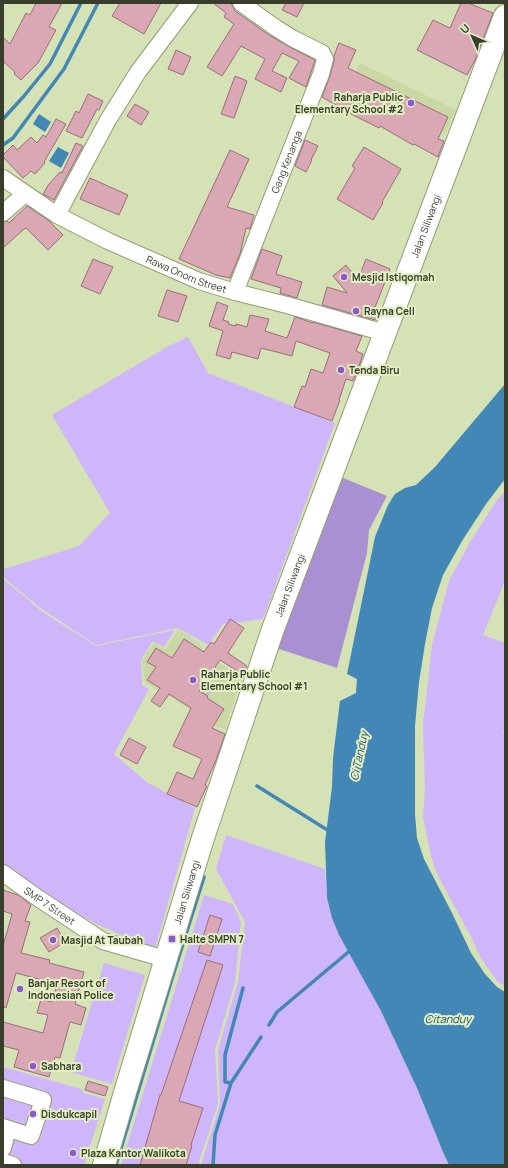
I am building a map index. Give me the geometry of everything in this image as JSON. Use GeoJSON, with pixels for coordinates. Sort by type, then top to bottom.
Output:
{"type":"FeatureCollection","features":[{"type":"Feature","properties":{"kind":"highway","name":"Jalan Siliwangi"},"geometry":{"type":"LineString","coordinates":[[104,1165],[119,1087],[273,629],[505,16]]}},
{"type":"Feature","properties":{"kind":"street"},"geometry":{"type":"LineString","coordinates":[[57,215],[108,120],[138,72],[190,3]]}},
{"type":"Feature","properties":{"kind":"street","name":"Gang Kenanga"},"geometry":{"type":"LineString","coordinates":[[235,292],[321,74],[325,59],[322,53],[281,32],[261,19],[241,3]]}},
{"type":"Feature","properties":{"kind":"street","name":"Rawa Onom Street"},"geometry":{"type":"LineString","coordinates":[[3,178],[57,215],[108,241],[199,281],[385,333]]}},
{"type":"Feature","properties":{"kind":"street"},"geometry":{"type":"LineString","coordinates":[[3,214],[25,194]]}},
{"type":"Feature","properties":{"kind":"street","name":"SMP 7 Street"},"geometry":{"type":"LineString","coordinates":[[3,873],[103,941],[158,970]]}},
{"type":"Feature","properties":{"kind":"street"},"geometry":{"type":"LineString","coordinates":[[3,1088],[43,1100],[31,1136],[6,1128],[3,1148]]}},
{"type":"Feature","properties":{"kind":"street"},"geometry":{"type":"LineString","coordinates":[[3,1162],[13,1165]]}},
{"type":"Feature","properties":{"kind":"shaded area","name":"Raharja Public Elementary School #2"},"geometry":{"type":"Polygon","coordinates":[[[360,63],[456,110],[445,134],[348,87],[360,63]]]}},
{"type":"Feature","properties":{"kind":"shaded area"},"geometry":{"type":"Polygon","coordinates":[[[188,337],[208,373],[335,423],[263,619],[223,624],[208,645],[178,628],[96,645],[39,607],[3,577],[3,568],[11,567],[79,546],[110,513],[52,415],[167,347],[188,337]]]}},
{"type":"Feature","properties":{"kind":"shaded area"},"geometry":{"type":"Polygon","coordinates":[[[336,475],[387,496],[369,530],[367,553],[337,668],[273,647],[336,475]]]}},
{"type":"Feature","properties":{"kind":"shaded area"},"geometry":{"type":"Polygon","coordinates":[[[505,491],[505,581],[483,635],[505,643],[505,730],[503,730],[505,738],[505,986],[498,982],[482,960],[437,874],[431,856],[423,816],[425,790],[423,725],[432,645],[449,581],[470,542],[497,500],[505,491]]]}},
{"type":"Feature","properties":{"kind":"shaded area"},"geometry":{"type":"Polygon","coordinates":[[[3,579],[44,613],[96,646],[175,630],[164,647],[152,642],[141,660],[142,685],[149,689],[114,754],[148,783],[195,808],[155,949],[98,925],[44,895],[3,866],[3,579]]]}},
{"type":"Feature","properties":{"kind":"shaded area","name":"Raharja Public Elementary School #1"},"geometry":{"type":"Polygon","coordinates":[[[178,630],[200,643],[202,649],[220,661],[220,664],[242,677],[225,729],[215,726],[145,682],[142,661],[154,643],[165,650],[178,630]]]}},
{"type":"Feature","properties":{"kind":"shaded area"},"geometry":{"type":"Polygon","coordinates":[[[175,658],[215,685],[209,695],[168,668],[175,658]]]}},
{"type":"Feature","properties":{"kind":"shaded area"},"geometry":{"type":"Polygon","coordinates":[[[226,835],[325,869],[327,898],[332,918],[381,1011],[417,1088],[449,1165],[201,1165],[220,1104],[218,1050],[238,982],[245,922],[216,869],[226,835]]]}},
{"type":"Feature","properties":{"kind":"shaded area"},"geometry":{"type":"Polygon","coordinates":[[[204,895],[233,904],[241,922],[235,982],[215,1050],[218,1104],[198,1165],[121,1165],[204,895]]]}},
{"type":"Feature","properties":{"kind":"shaded area"},"geometry":{"type":"Polygon","coordinates":[[[104,963],[145,975],[112,1084],[71,1072],[104,963]]]}},
{"type":"Feature","properties":{"kind":"shaded area"},"geometry":{"type":"Polygon","coordinates":[[[3,1067],[81,1089],[84,1093],[105,1099],[84,1165],[3,1165],[3,1067]]]}},
{"type":"Feature","properties":{"kind":"water"},"geometry":{"type":"Polygon","coordinates":[[[39,114],[51,122],[45,132],[33,124],[39,114]]]}},
{"type":"Feature","properties":{"kind":"water"},"geometry":{"type":"Polygon","coordinates":[[[58,147],[69,153],[61,168],[49,161],[58,147]]]}},
{"type":"Feature","properties":{"kind":"water","name":"Citanduy"},"geometry":{"type":"Polygon","coordinates":[[[505,384],[505,479],[486,504],[462,541],[443,575],[432,608],[425,644],[419,682],[415,726],[415,814],[417,838],[424,859],[471,953],[485,974],[497,987],[505,992],[505,1165],[449,1165],[417,1088],[381,1011],[339,935],[332,918],[327,898],[325,842],[340,701],[356,693],[357,679],[347,674],[375,537],[388,505],[395,494],[405,488],[416,485],[435,467],[505,384]]]}},
{"type":"Feature","properties":{"kind":"building"},"geometry":{"type":"Polygon","coordinates":[[[36,3],[62,3],[49,27],[56,30],[38,63],[21,80],[3,61],[3,37],[10,44],[26,13],[30,15],[36,3]]]}},
{"type":"Feature","properties":{"kind":"building"},"geometry":{"type":"Polygon","coordinates":[[[120,3],[161,3],[144,34],[112,16],[120,3]]]}},
{"type":"Feature","properties":{"kind":"building"},"geometry":{"type":"Polygon","coordinates":[[[213,3],[231,3],[235,11],[269,35],[315,60],[306,87],[289,78],[299,61],[282,53],[272,71],[287,78],[281,92],[255,79],[265,59],[241,46],[222,76],[207,67],[234,24],[224,17],[226,13],[213,3]]]}},
{"type":"Feature","properties":{"kind":"building"},"geometry":{"type":"Polygon","coordinates":[[[286,3],[304,3],[297,17],[282,10],[286,3]]]}},
{"type":"Feature","properties":{"kind":"building"},"geometry":{"type":"Polygon","coordinates":[[[461,3],[468,3],[493,13],[475,60],[467,75],[417,50],[433,20],[450,28],[461,3]]]}},
{"type":"Feature","properties":{"kind":"building"},"geometry":{"type":"Polygon","coordinates":[[[339,43],[356,50],[348,68],[448,117],[438,139],[444,141],[438,157],[414,144],[413,145],[380,126],[379,128],[353,115],[322,97],[330,76],[334,56],[339,43]]]}},
{"type":"Feature","properties":{"kind":"building"},"geometry":{"type":"Polygon","coordinates":[[[176,50],[191,57],[183,75],[168,69],[176,50]]]}},
{"type":"Feature","properties":{"kind":"building"},"geometry":{"type":"Polygon","coordinates":[[[235,76],[247,81],[234,118],[221,114],[235,76]]]}},
{"type":"Feature","properties":{"kind":"building"},"geometry":{"type":"Polygon","coordinates":[[[88,94],[103,101],[99,110],[97,109],[82,138],[66,131],[76,111],[79,113],[88,94]]]}},
{"type":"Feature","properties":{"kind":"building"},"geometry":{"type":"Polygon","coordinates":[[[135,104],[149,112],[141,125],[127,116],[135,104]]]}},
{"type":"Feature","properties":{"kind":"building"},"geometry":{"type":"Polygon","coordinates":[[[56,119],[66,124],[44,162],[45,163],[35,174],[31,171],[23,178],[3,157],[3,155],[13,145],[17,150],[31,137],[37,143],[43,135],[46,137],[56,119]]]}},
{"type":"Feature","properties":{"kind":"building"},"geometry":{"type":"Polygon","coordinates":[[[305,140],[318,146],[306,172],[295,166],[305,140]]]}},
{"type":"Feature","properties":{"kind":"building"},"geometry":{"type":"Polygon","coordinates":[[[76,143],[83,146],[54,200],[43,194],[49,184],[60,172],[62,173],[76,143]]]}},
{"type":"Feature","properties":{"kind":"building"},"geometry":{"type":"Polygon","coordinates":[[[364,147],[401,169],[373,220],[337,199],[355,168],[352,166],[364,147]]]}},
{"type":"Feature","properties":{"kind":"building"},"geometry":{"type":"Polygon","coordinates":[[[230,150],[249,159],[227,207],[254,215],[250,229],[246,228],[240,254],[230,278],[216,275],[179,259],[230,150]]]}},
{"type":"Feature","properties":{"kind":"building"},"geometry":{"type":"Polygon","coordinates":[[[90,178],[128,195],[119,215],[80,199],[90,178]]]}},
{"type":"Feature","properties":{"kind":"building"},"geometry":{"type":"Polygon","coordinates":[[[27,206],[48,220],[63,235],[48,250],[26,228],[3,248],[3,222],[7,221],[9,223],[27,206]]]}},
{"type":"Feature","properties":{"kind":"building"},"geometry":{"type":"Polygon","coordinates":[[[262,249],[282,256],[276,274],[302,282],[297,298],[280,293],[281,288],[251,279],[262,249]]]}},
{"type":"Feature","properties":{"kind":"building"},"geometry":{"type":"Polygon","coordinates":[[[93,259],[113,267],[100,294],[81,286],[93,259]]]}},
{"type":"Feature","properties":{"kind":"building"},"geometry":{"type":"Polygon","coordinates":[[[366,259],[390,269],[374,310],[378,311],[375,320],[322,305],[327,287],[347,293],[333,276],[346,265],[358,280],[366,259]]]}},
{"type":"Feature","properties":{"kind":"building"},"geometry":{"type":"Polygon","coordinates":[[[167,290],[187,296],[178,322],[158,316],[167,290]]]}},
{"type":"Feature","properties":{"kind":"building"},"geometry":{"type":"Polygon","coordinates":[[[217,302],[228,306],[223,320],[229,322],[228,324],[236,326],[236,324],[247,327],[250,315],[269,319],[265,331],[287,338],[295,317],[362,336],[356,351],[363,354],[359,366],[353,381],[346,379],[332,421],[294,407],[302,386],[305,387],[311,369],[323,373],[330,353],[296,341],[292,356],[261,348],[258,359],[232,352],[230,359],[216,355],[223,331],[209,326],[217,302]]]}},
{"type":"Feature","properties":{"kind":"building"},"geometry":{"type":"Polygon","coordinates":[[[230,619],[244,628],[228,653],[247,666],[242,674],[220,660],[199,691],[208,696],[207,698],[224,709],[212,728],[225,734],[205,785],[207,786],[197,807],[167,794],[177,772],[193,779],[202,759],[173,746],[191,708],[169,694],[160,707],[151,701],[160,688],[147,680],[156,667],[147,662],[156,648],[172,658],[184,639],[204,652],[211,642],[214,644],[230,619]]]}},
{"type":"Feature","properties":{"kind":"building"},"geometry":{"type":"Polygon","coordinates":[[[129,738],[146,747],[137,764],[120,755],[129,738]]]}},
{"type":"Feature","properties":{"kind":"building"},"geometry":{"type":"Polygon","coordinates":[[[3,890],[18,895],[31,905],[25,921],[30,922],[21,953],[50,960],[49,963],[84,972],[75,1004],[86,1008],[81,1025],[70,1022],[60,1058],[55,1057],[49,1077],[14,1067],[19,1050],[3,1046],[3,1022],[43,1033],[48,1015],[37,1013],[41,999],[52,1002],[57,984],[16,973],[6,1008],[3,1007],[3,946],[12,914],[3,911],[3,890]]]}},
{"type":"Feature","properties":{"kind":"building"},"geometry":{"type":"Polygon","coordinates":[[[210,915],[222,919],[210,956],[198,952],[210,915]]]}},
{"type":"Feature","properties":{"kind":"building","name":"Masjid At Taubah"},"geometry":{"type":"Polygon","coordinates":[[[57,928],[65,942],[49,952],[40,938],[57,928]]]}},
{"type":"Feature","properties":{"kind":"building"},"geometry":{"type":"Polygon","coordinates":[[[207,960],[223,965],[179,1101],[203,1108],[186,1165],[140,1165],[160,1095],[207,960]]]}},
{"type":"Feature","properties":{"kind":"building"},"geometry":{"type":"Polygon","coordinates":[[[88,1081],[108,1087],[105,1096],[85,1090],[88,1081]]]}},
{"type":"Feature","properties":{"kind":"waterway"},"geometry":{"type":"LineString","coordinates":[[3,119],[50,64],[81,3]]}},
{"type":"Feature","properties":{"kind":"waterway"},"geometry":{"type":"LineString","coordinates":[[3,145],[13,138],[64,69],[98,3]]}},
{"type":"Feature","properties":{"kind":"waterway"},"geometry":{"type":"LineString","coordinates":[[257,786],[329,831]]}},
{"type":"Feature","properties":{"kind":"waterway"},"geometry":{"type":"LineString","coordinates":[[116,1165],[204,877]]}},
{"type":"Feature","properties":{"kind":"waterway"},"geometry":{"type":"LineString","coordinates":[[269,1025],[277,1012],[352,949]]}},
{"type":"Feature","properties":{"kind":"waterway"},"geometry":{"type":"LineString","coordinates":[[231,1083],[225,1082],[225,1055],[243,988]]}},
{"type":"Feature","properties":{"kind":"waterway"},"geometry":{"type":"LineString","coordinates":[[213,1165],[215,1135],[231,1083],[261,1037]]}},
{"type":"Feature","properties":{"kind":"place","name":"Raharja Public Elementary School #2"},"geometry":{"type":"Point","coordinates":[411,103]}},
{"type":"Feature","properties":{"kind":"place","name":"Mesjid Istiqomah"},"geometry":{"type":"Point","coordinates":[344,277]}},
{"type":"Feature","properties":{"kind":"place","name":"Rayna Cell"},"geometry":{"type":"Point","coordinates":[356,311]}},
{"type":"Feature","properties":{"kind":"place","name":"Tenda Biru"},"geometry":{"type":"Point","coordinates":[341,370]}},
{"type":"Feature","properties":{"kind":"place","name":"Raharja Public Elementary School #1"},"geometry":{"type":"Point","coordinates":[193,680]}},
{"type":"Feature","properties":{"kind":"place","name":"Halte SMPN 7"},"geometry":{"type":"Point","coordinates":[172,939]}},
{"type":"Feature","properties":{"kind":"place","name":"Masjid At Taubah"},"geometry":{"type":"Point","coordinates":[53,940]}},
{"type":"Feature","properties":{"kind":"place","name":"Banjar Resort of Indonesian Police"},"geometry":{"type":"Point","coordinates":[20,989]}},
{"type":"Feature","properties":{"kind":"place","name":"Sabhara"},"geometry":{"type":"Point","coordinates":[33,1066]}},
{"type":"Feature","properties":{"kind":"place","name":"Disdukcapil"},"geometry":{"type":"Point","coordinates":[33,1114]}},
{"type":"Feature","properties":{"kind":"place","name":"Plaza Kantor Walikota"},"geometry":{"type":"Point","coordinates":[73,1153]}},
{"type":"Feature","properties":{"kind":"water label","name":"Ci Tanduy"},"geometry":{"type":"Point","coordinates":[359,756]}}]}
